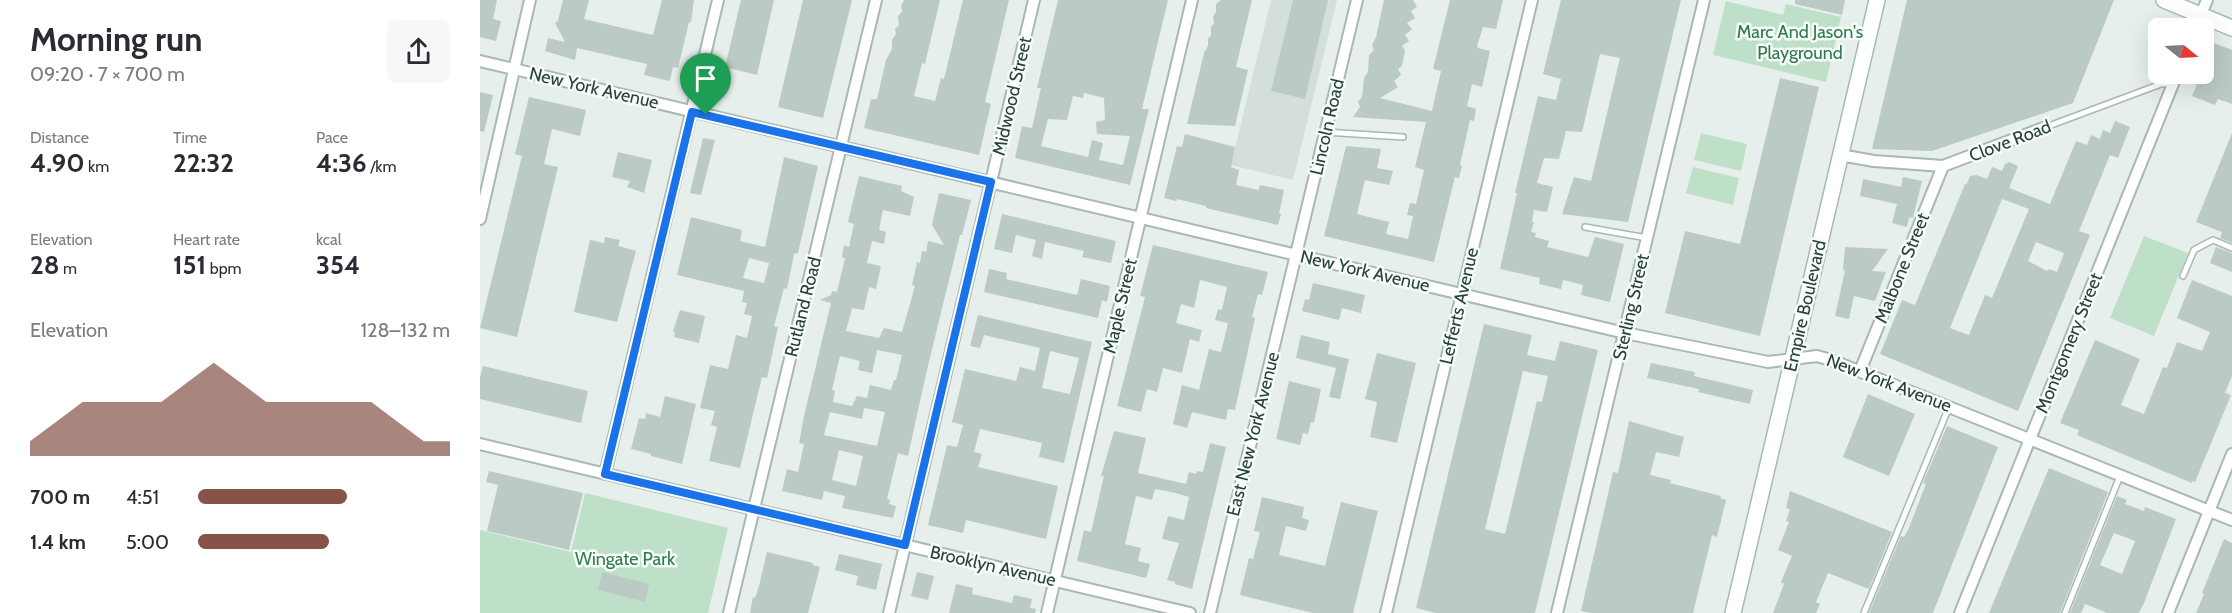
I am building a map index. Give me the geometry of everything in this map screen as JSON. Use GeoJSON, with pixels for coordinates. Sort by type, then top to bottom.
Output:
{"type":"FeatureCollection","features":[{"type":"Feature","properties":{"kind":"main road","name":"Empire Boulevard"},"geometry":{"type":"LineString","coordinates":[[1732,613],[1877,0]]}},
{"type":"Feature","properties":{"kind":"main road"},"geometry":{"type":"LineString","coordinates":[[2164,0],[2192,18]]}},
{"type":"Feature","properties":{"kind":"main road"},"geometry":{"type":"LineString","coordinates":[[2214,25],[2232,28]]}},
{"type":"Feature","properties":{"kind":"street"},"geometry":{"type":"LineString","coordinates":[[480,219],[530,0]]}},
{"type":"Feature","properties":{"kind":"street"},"geometry":{"type":"LineString","coordinates":[[605,474],[718,0]]}},
{"type":"Feature","properties":{"kind":"street","name":"Rutland Road"},"geometry":{"type":"LineString","coordinates":[[729,613],[876,0]]}},
{"type":"Feature","properties":{"kind":"street","name":"Midwood Street"},"geometry":{"type":"LineString","coordinates":[[889,613],[1034,0]]}},
{"type":"Feature","properties":{"kind":"street","name":"Maple Street"},"geometry":{"type":"LineString","coordinates":[[1047,613],[1192,0]]}},
{"type":"Feature","properties":{"kind":"street","name":"Lincoln Road"},"geometry":{"type":"LineString","coordinates":[[1296,255],[1357,0]]}},
{"type":"Feature","properties":{"kind":"street","name":"Lefferts Avenue"},"geometry":{"type":"LineString","coordinates":[[1386,613],[1532,0]]}},
{"type":"Feature","properties":{"kind":"street","name":"Sterling Street"},"geometry":{"type":"LineString","coordinates":[[1557,613],[1704,0]]}},
{"type":"Feature","properties":{"kind":"street"},"geometry":{"type":"LineString","coordinates":[[2200,18],[2207,0]]}},
{"type":"Feature","properties":{"kind":"street","name":"New York Avenue"},"geometry":{"type":"LineString","coordinates":[[480,61],[1625,333],[1768,362],[1817,356],[2031,438],[2232,520]]}},
{"type":"Feature","properties":{"kind":"street","name":"Montgomery Street"},"geometry":{"type":"LineString","coordinates":[[1960,613],[2173,84]]}},
{"type":"Feature","properties":{"kind":"street","name":"Clove Road"},"geometry":{"type":"LineString","coordinates":[[1840,155],[1874,161],[1943,166],[2046,127]]}},
{"type":"Feature","properties":{"kind":"street","name":"Malbone Street"},"geometry":{"type":"LineString","coordinates":[[1860,371],[1943,166]]}},
{"type":"Feature","properties":{"kind":"street","name":"East New York Avenue"},"geometry":{"type":"LineString","coordinates":[[1210,613],[1296,255]]}},
{"type":"Feature","properties":{"kind":"street","name":"Brooklyn Avenue"},"geometry":{"type":"LineString","coordinates":[[480,444],[1190,613]]}},
{"type":"Feature","properties":{"kind":"street"},"geometry":{"type":"LineString","coordinates":[[2168,613],[2232,454]]}},
{"type":"Feature","properties":{"kind":"lane","name":"Clove Road"},"geometry":{"type":"LineString","coordinates":[[2046,127],[2162,84]]}},
{"type":"Feature","properties":{"kind":"lane"},"geometry":{"type":"LineString","coordinates":[[1325,132],[1403,137]]}},
{"type":"Feature","properties":{"kind":"lane"},"geometry":{"type":"LineString","coordinates":[[1585,227],[1647,238]]}},
{"type":"Feature","properties":{"kind":"lane"},"geometry":{"type":"LineString","coordinates":[[2183,276],[2194,250],[2213,240],[2232,248]]}},
{"type":"Feature","properties":{"kind":"lane"},"geometry":{"type":"LineString","coordinates":[[1864,613],[1950,406]]}},
{"type":"Feature","properties":{"kind":"lane"},"geometry":{"type":"LineString","coordinates":[[2065,613],[2121,475]]}},
{"type":"Feature","properties":{"kind":"shaded area"},"geometry":{"type":"Polygon","coordinates":[[[1271,0],[1337,0],[1293,180],[1231,165],[1271,0]]]}},
{"type":"Feature","properties":{"kind":"green space","name":"Marc And Jason's Playground"},"geometry":{"type":"Polygon","coordinates":[[[1726,1],[1783,15],[1786,4],[1841,17],[1826,82],[1713,55],[1726,1]]]}},
{"type":"Feature","properties":{"kind":"green space"},"geometry":{"type":"Polygon","coordinates":[[[1701,133],[1747,144],[1741,171],[1694,160],[1701,133]]]}},
{"type":"Feature","properties":{"kind":"green space"},"geometry":{"type":"Polygon","coordinates":[[[1693,167],[1739,178],[1733,205],[1686,193],[1693,167]]]}},
{"type":"Feature","properties":{"kind":"green space"},"geometry":{"type":"Polygon","coordinates":[[[2144,236],[2188,253],[2154,336],[2110,318],[2144,236]]]}},
{"type":"Feature","properties":{"kind":"green space","name":"Wingate Park"},"geometry":{"type":"Polygon","coordinates":[[[585,493],[728,528],[708,613],[480,613],[480,530],[571,552],[585,493]]]}},
{"type":"Feature","properties":{"kind":"building"},"geometry":{"type":"Polygon","coordinates":[[[480,0],[497,0],[493,19],[501,21],[496,41],[480,37],[480,0]]]}},
{"type":"Feature","properties":{"kind":"building"},"geometry":{"type":"Polygon","coordinates":[[[563,0],[589,0],[584,19],[653,35],[662,0],[694,0],[691,22],[689,22],[678,68],[673,67],[670,81],[644,75],[647,64],[577,48],[575,60],[545,51],[548,38],[565,42],[555,23],[558,21],[563,0]]]}},
{"type":"Feature","properties":{"kind":"building"},"geometry":{"type":"Polygon","coordinates":[[[741,0],[774,0],[757,75],[725,67],[741,0]]]}},
{"type":"Feature","properties":{"kind":"building"},"geometry":{"type":"Polygon","coordinates":[[[803,0],[852,0],[823,118],[778,107],[803,0]]]}},
{"type":"Feature","properties":{"kind":"building"},"geometry":{"type":"Polygon","coordinates":[[[904,0],[940,0],[925,64],[922,63],[914,96],[935,101],[941,78],[944,79],[963,0],[1009,0],[985,102],[991,104],[979,155],[864,128],[871,99],[877,99],[904,0]]]}},
{"type":"Feature","properties":{"kind":"building"},"geometry":{"type":"Polygon","coordinates":[[[1058,0],[1168,0],[1142,109],[1149,109],[1130,185],[1015,158],[1022,126],[1032,128],[1041,88],[1037,88],[1058,0]],[[1084,93],[1083,98],[1073,96],[1067,120],[1048,119],[1041,146],[1088,157],[1092,140],[1103,143],[1099,160],[1123,165],[1130,136],[1097,134],[1096,122],[1105,120],[1104,98],[1084,93]]]}},
{"type":"Feature","properties":{"kind":"building"},"geometry":{"type":"Polygon","coordinates":[[[1221,0],[1252,0],[1236,67],[1248,70],[1235,126],[1187,124],[1204,53],[1208,46],[1208,38],[1211,36],[1216,4],[1221,0]]]}},
{"type":"Feature","properties":{"kind":"building"},"geometry":{"type":"Polygon","coordinates":[[[1293,0],[1328,0],[1305,99],[1271,91],[1293,0]]]}},
{"type":"Feature","properties":{"kind":"building"},"geometry":{"type":"Polygon","coordinates":[[[1384,0],[1413,0],[1417,7],[1411,11],[1415,18],[1407,23],[1412,29],[1405,35],[1409,41],[1402,46],[1405,51],[1402,66],[1398,69],[1401,75],[1394,81],[1398,87],[1380,98],[1432,111],[1441,71],[1433,69],[1450,0],[1503,0],[1496,29],[1483,27],[1477,46],[1490,51],[1482,87],[1472,84],[1467,106],[1476,109],[1474,121],[1470,120],[1459,178],[1455,177],[1434,262],[1324,236],[1346,146],[1381,149],[1377,168],[1393,171],[1389,185],[1365,180],[1357,214],[1389,222],[1386,234],[1408,239],[1413,216],[1407,215],[1410,203],[1416,204],[1424,170],[1415,167],[1426,122],[1353,117],[1360,107],[1358,102],[1362,97],[1364,78],[1368,72],[1369,55],[1374,50],[1372,45],[1376,37],[1384,0]]]}},
{"type":"Feature","properties":{"kind":"building"},"geometry":{"type":"Polygon","coordinates":[[[1561,0],[1681,0],[1628,222],[1562,214],[1574,177],[1591,181],[1620,58],[1600,54],[1582,132],[1566,131],[1559,159],[1544,158],[1537,183],[1553,187],[1547,212],[1534,210],[1531,232],[1536,233],[1535,237],[1549,241],[1547,247],[1588,257],[1595,237],[1624,244],[1610,302],[1581,295],[1583,285],[1563,280],[1561,289],[1539,284],[1540,278],[1500,269],[1538,96],[1556,100],[1561,79],[1543,74],[1561,0]]]}},
{"type":"Feature","properties":{"kind":"building"},"geometry":{"type":"Polygon","coordinates":[[[1795,0],[1845,0],[1842,15],[1795,4],[1795,0]]]}},
{"type":"Feature","properties":{"kind":"building"},"geometry":{"type":"Polygon","coordinates":[[[1907,0],[2114,0],[2073,103],[1932,151],[1872,149],[1907,0]]]}},
{"type":"Feature","properties":{"kind":"building"},"geometry":{"type":"Polygon","coordinates":[[[2214,43],[2232,50],[2232,104],[2218,99],[2215,105],[2192,96],[2197,84],[2214,84],[2214,43]]]}},
{"type":"Feature","properties":{"kind":"building"},"geometry":{"type":"Polygon","coordinates":[[[1780,78],[1819,87],[1760,336],[1665,313],[1685,231],[1740,244],[1780,78]]]}},
{"type":"Feature","properties":{"kind":"building"},"geometry":{"type":"Polygon","coordinates":[[[480,92],[493,95],[484,132],[480,131],[480,92]]]}},
{"type":"Feature","properties":{"kind":"building"},"geometry":{"type":"Polygon","coordinates":[[[529,97],[586,110],[580,136],[552,129],[544,164],[558,167],[517,337],[480,328],[522,156],[515,154],[529,97]]]}},
{"type":"Feature","properties":{"kind":"building"},"geometry":{"type":"Polygon","coordinates":[[[2115,121],[2130,127],[2118,158],[2110,155],[2079,231],[2090,235],[2018,411],[1880,354],[1902,300],[1915,305],[1970,176],[1976,175],[1987,179],[1992,167],[2002,171],[2005,164],[2009,162],[2018,166],[2009,188],[2050,204],[2076,141],[2087,145],[2091,135],[2100,139],[2103,130],[2110,133],[2115,121]],[[2002,199],[1950,328],[1969,335],[1985,295],[1992,298],[2029,209],[2002,199]],[[2036,242],[2028,261],[2047,271],[2049,269],[2057,272],[2064,253],[2036,242]]]}},
{"type":"Feature","properties":{"kind":"building"},"geometry":{"type":"Polygon","coordinates":[[[2232,133],[2232,243],[2220,238],[2222,232],[2196,222],[2232,133]]]}},
{"type":"Feature","properties":{"kind":"building"},"geometry":{"type":"Polygon","coordinates":[[[1185,134],[1235,147],[1231,167],[1239,170],[1236,185],[1259,190],[1260,185],[1284,190],[1278,225],[1177,199],[1176,201],[1164,198],[1177,146],[1182,147],[1185,134]]]}},
{"type":"Feature","properties":{"kind":"building"},"geometry":{"type":"Polygon","coordinates":[[[703,138],[715,140],[701,195],[690,193],[703,138]]]}},
{"type":"Feature","properties":{"kind":"building"},"geometry":{"type":"Polygon","coordinates":[[[618,152],[652,160],[644,193],[627,187],[630,181],[612,177],[618,152]]]}},
{"type":"Feature","properties":{"kind":"building"},"geometry":{"type":"Polygon","coordinates":[[[784,157],[818,166],[798,253],[794,254],[787,289],[784,288],[774,326],[778,327],[767,378],[762,377],[740,468],[709,461],[717,427],[711,425],[715,411],[700,408],[710,365],[728,369],[736,335],[747,338],[752,316],[744,314],[747,303],[742,302],[744,291],[677,275],[691,217],[742,230],[740,241],[765,247],[784,157]],[[749,258],[743,278],[764,283],[769,263],[749,258]]]}},
{"type":"Feature","properties":{"kind":"building"},"geometry":{"type":"Polygon","coordinates":[[[859,176],[902,186],[901,191],[914,197],[910,216],[883,210],[879,230],[886,232],[884,244],[872,241],[867,263],[881,266],[876,289],[869,287],[864,310],[852,308],[846,331],[879,338],[884,328],[902,332],[915,286],[912,285],[917,262],[920,263],[922,251],[926,252],[928,241],[944,245],[932,225],[939,193],[971,200],[962,235],[960,235],[908,456],[898,453],[887,499],[890,500],[889,504],[896,506],[893,518],[842,508],[845,496],[824,491],[822,500],[782,491],[787,469],[798,472],[804,444],[799,443],[804,416],[831,303],[820,300],[831,295],[832,291],[837,292],[845,258],[842,257],[844,245],[849,247],[854,224],[848,222],[859,176]],[[877,350],[872,373],[858,370],[860,361],[840,356],[832,390],[835,391],[833,402],[852,406],[857,396],[867,398],[870,385],[891,390],[902,355],[877,350]],[[864,408],[862,419],[830,412],[824,435],[877,446],[885,412],[864,408]],[[839,450],[832,480],[856,486],[863,456],[839,450]]]}},
{"type":"Feature","properties":{"kind":"building"},"geometry":{"type":"Polygon","coordinates":[[[1903,177],[1922,181],[1913,218],[1909,217],[1907,227],[1892,223],[1897,204],[1860,196],[1863,179],[1901,187],[1903,177]]]}},
{"type":"Feature","properties":{"kind":"building"},"geometry":{"type":"Polygon","coordinates":[[[1002,214],[1116,241],[1111,263],[1082,257],[1084,251],[1045,242],[1042,259],[1032,256],[1036,240],[1016,235],[1012,253],[994,249],[1002,214]]]}},
{"type":"Feature","properties":{"kind":"building"},"geometry":{"type":"Polygon","coordinates":[[[605,237],[620,240],[618,246],[636,251],[617,322],[574,312],[590,240],[604,243],[605,237]]]}},
{"type":"Feature","properties":{"kind":"building"},"geometry":{"type":"Polygon","coordinates":[[[1153,245],[1268,272],[1262,295],[1258,294],[1252,317],[1255,318],[1235,410],[1228,409],[1226,420],[1192,412],[1187,428],[1173,424],[1182,385],[1199,390],[1209,349],[1221,352],[1228,323],[1215,320],[1218,309],[1222,310],[1227,287],[1200,280],[1194,308],[1181,304],[1176,323],[1202,330],[1199,342],[1190,339],[1182,373],[1163,368],[1157,392],[1147,389],[1141,412],[1117,406],[1145,297],[1140,296],[1153,245]]]}},
{"type":"Feature","properties":{"kind":"building"},"geometry":{"type":"Polygon","coordinates":[[[1845,247],[1888,249],[1872,271],[1886,272],[1875,301],[1854,296],[1849,319],[1835,316],[1845,270],[1843,270],[1845,247]]]}},
{"type":"Feature","properties":{"kind":"building"},"geometry":{"type":"Polygon","coordinates":[[[2216,247],[2232,253],[2232,272],[2210,263],[2216,247]]]}},
{"type":"Feature","properties":{"kind":"building"},"geometry":{"type":"Polygon","coordinates":[[[989,269],[1007,273],[1006,279],[1077,295],[1081,279],[1110,286],[1107,302],[1102,300],[1098,318],[984,292],[989,269]]]}},
{"type":"Feature","properties":{"kind":"building"},"geometry":{"type":"Polygon","coordinates":[[[2192,280],[2232,296],[2232,376],[2225,393],[2231,395],[2195,482],[2192,481],[2192,483],[2077,435],[2079,430],[2060,423],[2095,340],[2140,359],[2121,405],[2144,414],[2163,367],[2167,368],[2177,342],[2202,351],[2210,332],[2177,318],[2192,280]]]}},
{"type":"Feature","properties":{"kind":"building"},"geometry":{"type":"Polygon","coordinates":[[[1313,283],[1365,295],[1361,313],[1342,308],[1339,320],[1302,311],[1305,299],[1309,300],[1313,283]]]}},
{"type":"Feature","properties":{"kind":"building"},"geometry":{"type":"Polygon","coordinates":[[[680,310],[705,316],[699,343],[674,337],[675,332],[673,331],[680,310]]]}},
{"type":"Feature","properties":{"kind":"building"},"geometry":{"type":"Polygon","coordinates":[[[978,315],[1092,342],[1064,463],[1039,457],[1042,443],[980,429],[974,452],[982,454],[978,467],[1058,486],[1046,539],[966,520],[963,533],[928,525],[947,445],[957,447],[963,425],[952,422],[965,369],[1016,381],[1020,367],[1035,371],[1040,348],[984,335],[980,348],[970,346],[978,315]],[[1050,351],[1042,388],[1070,394],[1079,358],[1050,351]]]}},
{"type":"Feature","properties":{"kind":"building"},"geometry":{"type":"Polygon","coordinates":[[[1484,324],[1532,335],[1527,355],[1555,361],[1560,341],[1598,350],[1535,613],[1436,613],[1416,608],[1484,324]],[[1523,371],[1485,529],[1505,534],[1537,401],[1542,402],[1548,376],[1523,371]]]}},
{"type":"Feature","properties":{"kind":"building"},"geometry":{"type":"Polygon","coordinates":[[[1301,335],[1330,342],[1328,354],[1349,359],[1340,399],[1329,397],[1336,368],[1296,358],[1301,335]]]}},
{"type":"Feature","properties":{"kind":"building"},"geometry":{"type":"Polygon","coordinates":[[[1377,353],[1416,363],[1397,443],[1370,437],[1377,402],[1365,399],[1377,353]]]}},
{"type":"Feature","properties":{"kind":"building"},"geometry":{"type":"Polygon","coordinates":[[[1651,363],[1695,372],[1694,376],[1753,390],[1750,404],[1698,392],[1699,389],[1647,378],[1651,363]]]}},
{"type":"Feature","properties":{"kind":"building"},"geometry":{"type":"Polygon","coordinates":[[[483,366],[588,391],[581,423],[480,399],[480,377],[483,366]]]}},
{"type":"Feature","properties":{"kind":"building"},"geometry":{"type":"Polygon","coordinates":[[[1289,381],[1321,389],[1314,423],[1311,422],[1308,434],[1303,433],[1300,445],[1276,439],[1289,381]]]}},
{"type":"Feature","properties":{"kind":"building"},"geometry":{"type":"Polygon","coordinates":[[[1868,394],[1915,414],[1889,476],[1843,457],[1868,394]]]}},
{"type":"Feature","properties":{"kind":"building"},"geometry":{"type":"Polygon","coordinates":[[[665,396],[696,404],[682,464],[631,449],[639,418],[645,419],[646,413],[660,417],[665,396]]]}},
{"type":"Feature","properties":{"kind":"building"},"geometry":{"type":"Polygon","coordinates":[[[1629,421],[1684,437],[1679,457],[1656,452],[1650,475],[1671,480],[1670,483],[1721,496],[1720,498],[1726,500],[1717,537],[1712,535],[1693,613],[1591,613],[1581,611],[1613,472],[1618,473],[1629,421]]]}},
{"type":"Feature","properties":{"kind":"building"},"geometry":{"type":"Polygon","coordinates":[[[1947,426],[1998,447],[1933,613],[1869,613],[1901,536],[1904,537],[1908,530],[1926,484],[1923,483],[1947,426]]]}},
{"type":"Feature","properties":{"kind":"building"},"geometry":{"type":"Polygon","coordinates":[[[1114,431],[1146,438],[1138,473],[1186,484],[1189,472],[1196,474],[1197,471],[1203,472],[1210,443],[1226,447],[1192,589],[1167,580],[1179,543],[1162,539],[1168,516],[1184,520],[1189,497],[1176,493],[1155,489],[1152,500],[1136,496],[1125,544],[1141,548],[1138,561],[1150,564],[1146,578],[1077,561],[1084,530],[1091,532],[1104,476],[1101,476],[1114,431]]]}},
{"type":"Feature","properties":{"kind":"building"},"geometry":{"type":"Polygon","coordinates":[[[2049,468],[2108,492],[2060,613],[1989,613],[2049,468]]]}},
{"type":"Feature","properties":{"kind":"building"},"geometry":{"type":"Polygon","coordinates":[[[489,471],[583,493],[569,550],[487,531],[498,485],[486,482],[489,471]]]}},
{"type":"Feature","properties":{"kind":"building"},"geometry":{"type":"Polygon","coordinates":[[[1790,491],[1892,532],[1869,589],[1828,573],[1816,602],[1820,604],[1816,613],[1773,613],[1784,584],[1781,582],[1792,556],[1778,550],[1789,522],[1786,521],[1790,509],[1786,508],[1790,491]]]}},
{"type":"Feature","properties":{"kind":"building"},"geometry":{"type":"Polygon","coordinates":[[[2117,496],[2127,500],[2125,504],[2144,511],[2145,507],[2176,519],[2139,613],[2107,613],[2085,604],[2081,613],[2070,613],[2117,496]],[[2114,533],[2100,565],[2122,574],[2135,541],[2114,533]]]}},
{"type":"Feature","properties":{"kind":"building"},"geometry":{"type":"Polygon","coordinates":[[[1262,497],[1304,507],[1302,518],[1309,520],[1306,531],[1286,526],[1279,555],[1325,566],[1341,502],[1378,511],[1353,613],[1313,613],[1240,595],[1249,558],[1253,559],[1260,532],[1254,531],[1262,497]]]}},
{"type":"Feature","properties":{"kind":"building"},"geometry":{"type":"Polygon","coordinates":[[[2224,539],[2232,543],[2232,613],[2196,613],[2204,594],[2202,593],[2224,539]]]}},
{"type":"Feature","properties":{"kind":"building"},"geometry":{"type":"Polygon","coordinates":[[[767,552],[813,563],[820,567],[808,613],[750,613],[767,552]]]}},
{"type":"Feature","properties":{"kind":"building"},"geometry":{"type":"Polygon","coordinates":[[[839,554],[882,564],[876,590],[856,585],[858,576],[835,570],[839,554]]]}},
{"type":"Feature","properties":{"kind":"building"},"geometry":{"type":"Polygon","coordinates":[[[602,572],[649,584],[645,602],[598,590],[602,572]]]}},
{"type":"Feature","properties":{"kind":"building"},"geometry":{"type":"Polygon","coordinates":[[[917,572],[934,576],[928,600],[911,596],[917,572]]]}},
{"type":"Feature","properties":{"kind":"building"},"geometry":{"type":"Polygon","coordinates":[[[956,584],[973,588],[972,594],[1012,603],[1014,595],[1032,599],[1030,608],[1036,609],[1035,613],[949,613],[956,584]]]}},
{"type":"Feature","properties":{"kind":"route"},"geometry":{"type":"LineString","coordinates":[[692,112],[706,115],[991,182],[905,545],[605,474],[692,112]]}}]}
